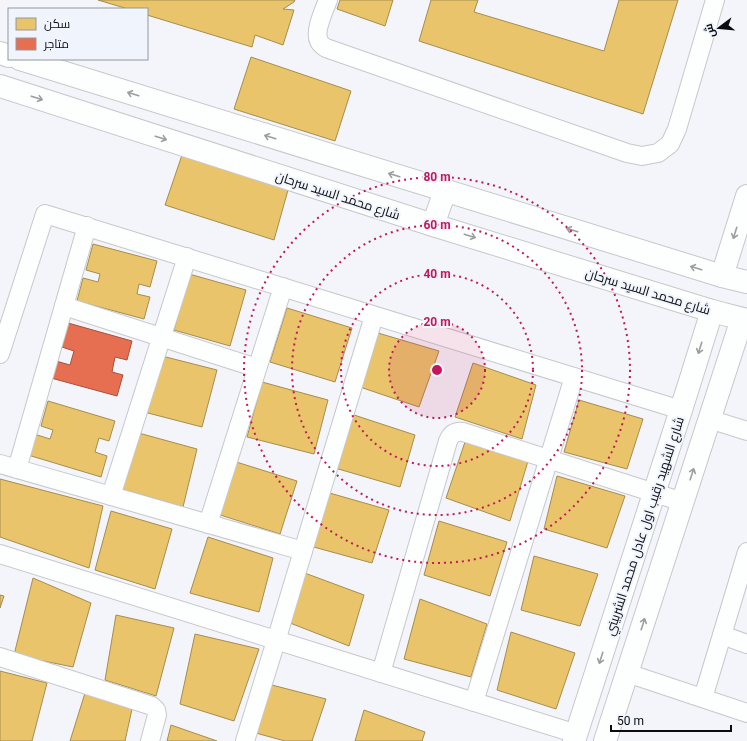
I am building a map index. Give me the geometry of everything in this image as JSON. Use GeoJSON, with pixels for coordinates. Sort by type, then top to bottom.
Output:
{"type":"FeatureCollection","features":[{"type":"Feature","properties":{"kind":"street"},"geometry":{"type":"LineString","coordinates":[[328,0],[318,32],[319,42],[326,48],[627,153],[642,156],[658,153],[670,144],[677,129],[715,0]]}},
{"type":"Feature","properties":{"kind":"street"},"geometry":{"type":"LineString","coordinates":[[23,60],[722,276],[747,282]]}},
{"type":"Feature","properties":{"kind":"street","name":"شارع محمد السيد سرحان"},"geometry":{"type":"LineString","coordinates":[[0,86],[433,225],[745,319]]}},
{"type":"Feature","properties":{"kind":"street"},"geometry":{"type":"LineString","coordinates":[[433,225],[445,191]]}},
{"type":"Feature","properties":{"kind":"street"},"geometry":{"type":"LineString","coordinates":[[722,276],[747,196]]}},
{"type":"Feature","properties":{"kind":"street"},"geometry":{"type":"LineString","coordinates":[[0,354],[46,214],[681,410]]}},
{"type":"Feature","properties":{"kind":"street"},"geometry":{"type":"LineString","coordinates":[[17,469],[87,226]]}},
{"type":"Feature","properties":{"kind":"street"},"geometry":{"type":"LineString","coordinates":[[111,496],[187,257]]}},
{"type":"Feature","properties":{"kind":"street"},"geometry":{"type":"LineString","coordinates":[[208,524],[283,287]]}},
{"type":"Feature","properties":{"kind":"street"},"geometry":{"type":"LineString","coordinates":[[64,306],[257,368]]}},
{"type":"Feature","properties":{"kind":"street","name":"شارع الشهيد رقيب اول عادل محمد الشربيني"},"geometry":{"type":"LineString","coordinates":[[575,737],[712,310]]}},
{"type":"Feature","properties":{"kind":"street"},"geometry":{"type":"LineString","coordinates":[[247,740],[374,316]]}},
{"type":"Feature","properties":{"kind":"street"},"geometry":{"type":"LineString","coordinates":[[605,741],[709,419],[745,319]]}},
{"type":"Feature","properties":{"kind":"street"},"geometry":{"type":"LineString","coordinates":[[474,702],[574,377]]}},
{"type":"Feature","properties":{"kind":"street"},"geometry":{"type":"LineString","coordinates":[[709,419],[747,431]]}},
{"type":"Feature","properties":{"kind":"street"},"geometry":{"type":"LineString","coordinates":[[381,673],[450,437],[454,433],[458,431],[463,432],[683,502]]}},
{"type":"Feature","properties":{"kind":"street"},"geometry":{"type":"LineString","coordinates":[[0,464],[303,551]]}},
{"type":"Feature","properties":{"kind":"street"},"geometry":{"type":"LineString","coordinates":[[0,554],[474,702],[575,737]]}},
{"type":"Feature","properties":{"kind":"street"},"geometry":{"type":"LineString","coordinates":[[703,698],[722,635],[743,580],[747,554]]}},
{"type":"Feature","properties":{"kind":"street"},"geometry":{"type":"LineString","coordinates":[[722,635],[747,644]]}},
{"type":"Feature","properties":{"kind":"street"},"geometry":{"type":"LineString","coordinates":[[0,657],[152,706],[158,715],[150,741]]}},
{"type":"Feature","properties":{"kind":"street"},"geometry":{"type":"LineString","coordinates":[[627,673],[747,713]]}},
{"type":"Feature","properties":{"kind":"building: سكن"},"geometry":{"type":"Polygon","coordinates":[[[98,0],[295,0],[283,9],[294,10],[283,45],[255,35],[252,47],[148,15],[148,8],[125,8],[98,0]]]}},
{"type":"Feature","properties":{"kind":"building: سكن"},"geometry":{"type":"Polygon","coordinates":[[[340,0],[393,0],[385,26],[337,9],[340,0]]]}},
{"type":"Feature","properties":{"kind":"building: سكن"},"geometry":{"type":"Polygon","coordinates":[[[431,0],[478,0],[474,12],[604,51],[619,0],[678,0],[643,114],[419,41],[431,0]]]}},
{"type":"Feature","properties":{"kind":"building: سكن"},"geometry":{"type":"Polygon","coordinates":[[[251,57],[351,91],[335,141],[234,109],[251,57]]]}},
{"type":"Feature","properties":{"kind":"building: سكن"},"geometry":{"type":"Polygon","coordinates":[[[182,155],[288,190],[274,240],[165,205],[182,155]]]}},
{"type":"Feature","properties":{"kind":"building: سكن"},"geometry":{"type":"Polygon","coordinates":[[[93,244],[157,261],[150,287],[139,284],[137,294],[150,297],[144,319],[77,301],[83,278],[98,282],[100,274],[86,270],[93,244]]]}},
{"type":"Feature","properties":{"kind":"building: سكن"},"geometry":{"type":"Polygon","coordinates":[[[189,274],[246,290],[230,346],[174,330],[189,274]]]}},
{"type":"Feature","properties":{"kind":"building: سكن"},"geometry":{"type":"Polygon","coordinates":[[[287,308],[352,328],[335,382],[270,362],[287,308]]]}},
{"type":"Feature","properties":{"kind":"building: سكن"},"geometry":{"type":"Polygon","coordinates":[[[378,333],[439,351],[419,407],[360,387],[378,333]]]}},
{"type":"Feature","properties":{"kind":"building: سكن"},"geometry":{"type":"Polygon","coordinates":[[[158,355],[217,370],[202,427],[144,412],[158,355]]]}},
{"type":"Feature","properties":{"kind":"building: سكن"},"geometry":{"type":"Polygon","coordinates":[[[473,363],[536,385],[522,439],[455,417],[473,363]]]}},
{"type":"Feature","properties":{"kind":"building: سكن"},"geometry":{"type":"Polygon","coordinates":[[[262,382],[328,400],[314,454],[247,437],[262,382]]]}},
{"type":"Feature","properties":{"kind":"building: سكن"},"geometry":{"type":"Polygon","coordinates":[[[579,400],[643,419],[627,469],[564,452],[579,400]]]}},
{"type":"Feature","properties":{"kind":"building: سكن"},"geometry":{"type":"Polygon","coordinates":[[[48,401],[115,421],[109,441],[99,438],[95,452],[107,456],[101,477],[28,455],[34,434],[50,439],[53,430],[41,426],[48,401]]]}},
{"type":"Feature","properties":{"kind":"building: سكن"},"geometry":{"type":"Polygon","coordinates":[[[351,414],[415,435],[400,487],[335,468],[351,414]]]}},
{"type":"Feature","properties":{"kind":"building: سكن"},"geometry":{"type":"Polygon","coordinates":[[[135,432],[197,449],[183,507],[121,489],[135,432]]]}},
{"type":"Feature","properties":{"kind":"building: سكن"},"geometry":{"type":"Polygon","coordinates":[[[465,442],[528,461],[510,521],[446,498],[465,442]]]}},
{"type":"Feature","properties":{"kind":"building: سكن"},"geometry":{"type":"Polygon","coordinates":[[[230,460],[297,481],[280,534],[214,513],[230,460]]]}},
{"type":"Feature","properties":{"kind":"building: سكن"},"geometry":{"type":"Polygon","coordinates":[[[557,476],[625,496],[607,548],[544,529],[557,476]]]}},
{"type":"Feature","properties":{"kind":"building: سكن"},"geometry":{"type":"Polygon","coordinates":[[[0,479],[103,506],[89,568],[0,537],[0,479]]]}},
{"type":"Feature","properties":{"kind":"building: سكن"},"geometry":{"type":"Polygon","coordinates":[[[326,492],[389,510],[372,563],[310,546],[326,492]]]}},
{"type":"Feature","properties":{"kind":"building: سكن"},"geometry":{"type":"Polygon","coordinates":[[[111,511],[172,529],[155,589],[95,570],[111,511]]]}},
{"type":"Feature","properties":{"kind":"building: سكن"},"geometry":{"type":"Polygon","coordinates":[[[439,521],[507,542],[490,596],[424,575],[439,521]]]}},
{"type":"Feature","properties":{"kind":"building: سكن"},"geometry":{"type":"Polygon","coordinates":[[[208,537],[273,558],[259,612],[190,593],[208,537]]]}},
{"type":"Feature","properties":{"kind":"building: سكن"},"geometry":{"type":"Polygon","coordinates":[[[534,556],[598,574],[580,626],[521,610],[534,556]]]}},
{"type":"Feature","properties":{"kind":"building: سكن"},"geometry":{"type":"Polygon","coordinates":[[[302,572],[364,595],[349,646],[285,621],[302,572]]]}},
{"type":"Feature","properties":{"kind":"building: سكن"},"geometry":{"type":"Polygon","coordinates":[[[33,578],[91,603],[73,667],[14,655],[33,578]]]}},
{"type":"Feature","properties":{"kind":"building: سكن"},"geometry":{"type":"Polygon","coordinates":[[[0,595],[4,596],[0,608],[0,595]]]}},
{"type":"Feature","properties":{"kind":"building: سكن"},"geometry":{"type":"Polygon","coordinates":[[[420,599],[487,624],[471,677],[404,659],[420,599]]]}},
{"type":"Feature","properties":{"kind":"building: سكن"},"geometry":{"type":"Polygon","coordinates":[[[116,615],[174,628],[156,696],[105,680],[116,615]]]}},
{"type":"Feature","properties":{"kind":"building: سكن"},"geometry":{"type":"Polygon","coordinates":[[[511,632],[575,653],[556,709],[497,690],[511,632]]]}},
{"type":"Feature","properties":{"kind":"building: سكن"},"geometry":{"type":"Polygon","coordinates":[[[195,634],[259,649],[234,721],[180,704],[195,634]]]}},
{"type":"Feature","properties":{"kind":"building: سكن"},"geometry":{"type":"Polygon","coordinates":[[[0,671],[47,683],[32,741],[0,741],[0,671]]]}},
{"type":"Feature","properties":{"kind":"building: سكن"},"geometry":{"type":"Polygon","coordinates":[[[268,684],[326,699],[312,741],[285,741],[252,732],[268,684]]]}},
{"type":"Feature","properties":{"kind":"building: سكن"},"geometry":{"type":"Polygon","coordinates":[[[85,693],[132,709],[125,741],[70,741],[85,693]]]}},
{"type":"Feature","properties":{"kind":"building: سكن"},"geometry":{"type":"Polygon","coordinates":[[[364,710],[425,732],[422,741],[355,741],[364,710]]]}},
{"type":"Feature","properties":{"kind":"building: سكن"},"geometry":{"type":"Polygon","coordinates":[[[171,725],[217,741],[167,741],[171,725]]]}},
{"type":"Feature","properties":{"kind":"building: متاجر"},"geometry":{"type":"Polygon","coordinates":[[[68,323],[132,341],[127,360],[115,357],[112,372],[123,375],[117,396],[51,378],[56,361],[70,365],[74,351],[62,347],[68,323]]]}}]}
